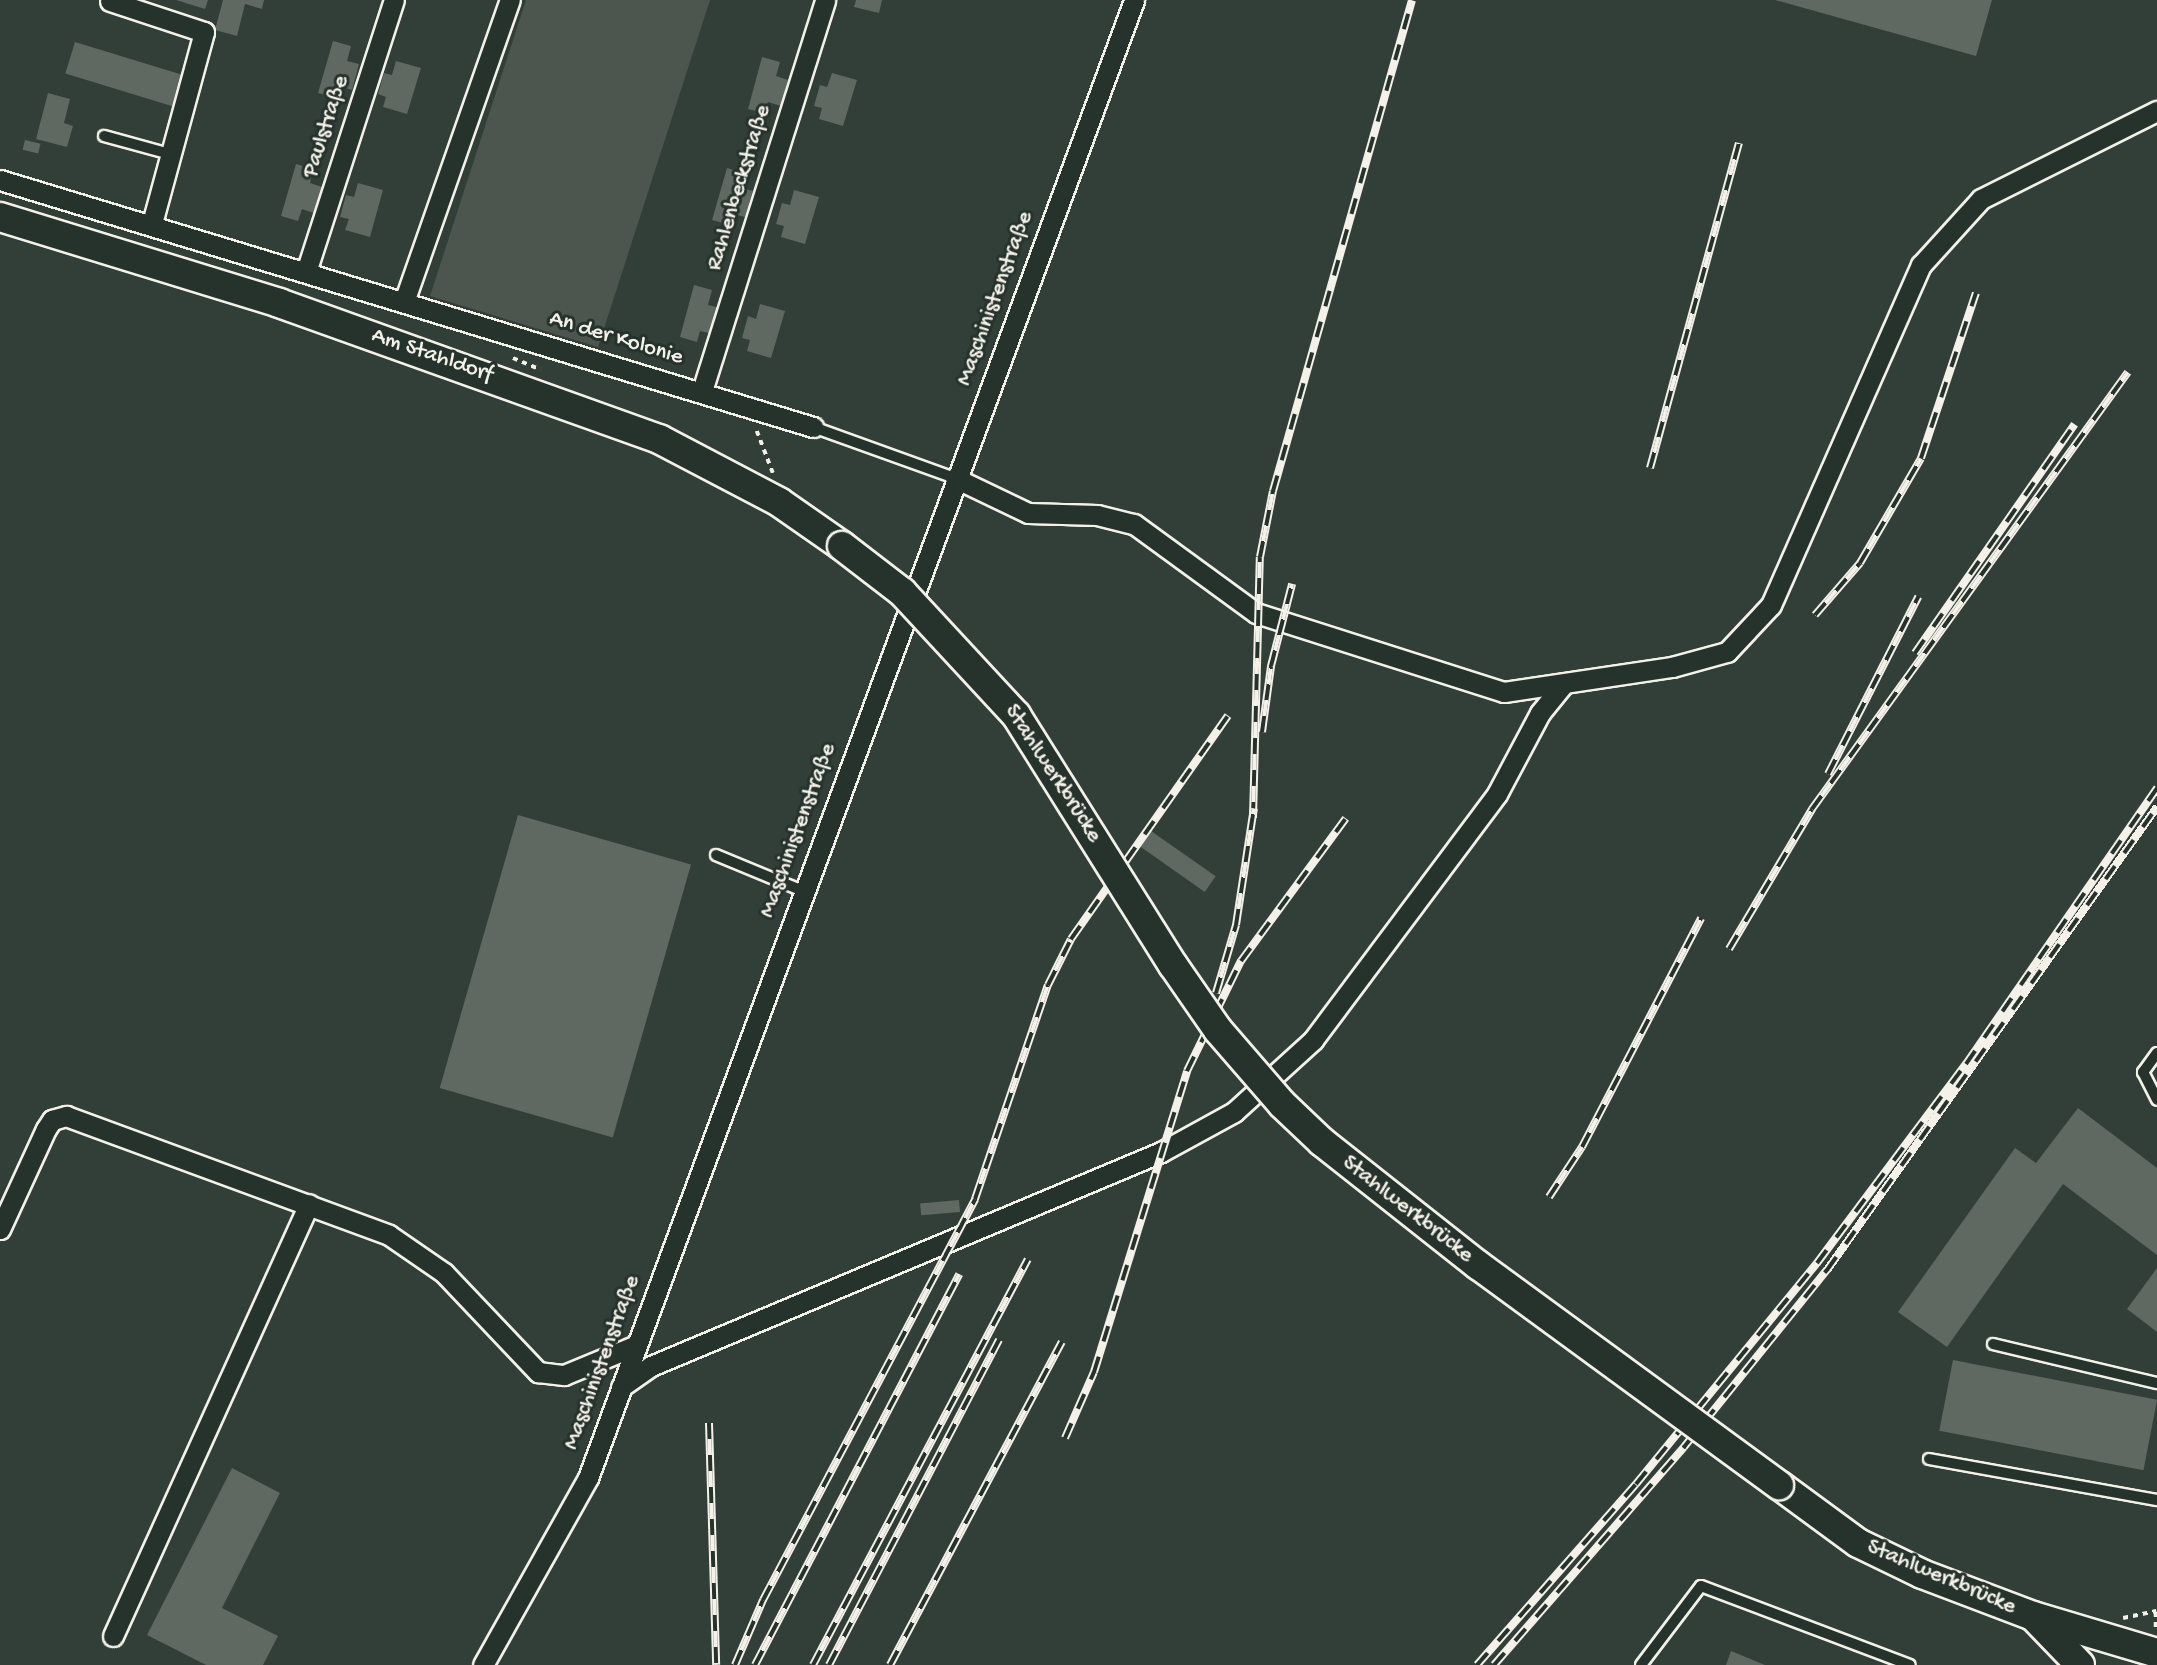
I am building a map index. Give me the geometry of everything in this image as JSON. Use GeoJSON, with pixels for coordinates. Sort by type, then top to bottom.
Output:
{"type":"FeatureCollection","features":[{"type":"Feature","properties":{"kind":"main road","name":"Am Stahldorf"},"geometry":{"type":"LineString","coordinates":[[0,218],[279,303],[626,426],[779,502],[842,546]]}},
{"type":"Feature","properties":{"kind":"main road","name":"Stahlwerkbrücke"},"geometry":{"type":"LineString","coordinates":[[842,546],[902,592],[1017,715],[1173,965],[1218,1030],[1282,1104],[1446,1240],[1858,1543],[1954,1588],[2033,1616],[2157,1653]]}},
{"type":"Feature","properties":{"kind":"main road"},"geometry":{"type":"LineString","coordinates":[[2033,1616],[2080,1665]]}},
{"type":"Feature","properties":{"kind":"street","name":"Paulstraße"},"geometry":{"type":"LineString","coordinates":[[307,269],[394,0]]}},
{"type":"Feature","properties":{"kind":"street"},"geometry":{"type":"LineString","coordinates":[[405,299],[510,0]]}},
{"type":"Feature","properties":{"kind":"street","name":"Rahlenbeckstraße"},"geometry":{"type":"LineString","coordinates":[[702,391],[825,0]]}},
{"type":"Feature","properties":{"kind":"street","name":"Maschinistenstraße"},"geometry":{"type":"LineString","coordinates":[[482,1665],[577,1500],[1134,0]]}},
{"type":"Feature","properties":{"kind":"street"},"geometry":{"type":"LineString","coordinates":[[110,1],[204,32],[152,224]]}},
{"type":"Feature","properties":{"kind":"street"},"geometry":{"type":"LineString","coordinates":[[955,478],[1028,513],[1097,515],[1134,524],[1256,613],[1281,624],[1504,692],[1727,652],[1771,605],[1921,265],[1980,199],[2157,111]]}},
{"type":"Feature","properties":{"kind":"street","name":"An der Kolonie"},"geometry":{"type":"LineString","coordinates":[[0,180],[307,269],[813,427]]}},
{"type":"Feature","properties":{"kind":"street"},"geometry":{"type":"LineString","coordinates":[[621,1387],[652,1366],[1161,1152],[1234,1112],[1314,1040],[1497,794],[1541,713],[1564,683]]}},
{"type":"Feature","properties":{"kind":"street"},"geometry":{"type":"LineString","coordinates":[[0,1229],[46,1129],[52,1120],[66,1116],[360,1220],[416,1252],[476,1304],[538,1372],[564,1375],[634,1346]]}},
{"type":"Feature","properties":{"kind":"street"},"geometry":{"type":"LineString","coordinates":[[113,1636],[309,1204]]}},
{"type":"Feature","properties":{"kind":"lane"},"geometry":{"type":"LineString","coordinates":[[104,135],[170,155]]}},
{"type":"Feature","properties":{"kind":"lane"},"geometry":{"type":"LineString","coordinates":[[813,427],[955,478]]}},
{"type":"Feature","properties":{"kind":"lane"},"geometry":{"type":"LineString","coordinates":[[716,855],[803,891]]}},
{"type":"Feature","properties":{"kind":"lane"},"geometry":{"type":"LineString","coordinates":[[2157,1053],[2143,1072],[2157,1100]]}},
{"type":"Feature","properties":{"kind":"lane"},"geometry":{"type":"LineString","coordinates":[[1993,1344],[2157,1383]]}},
{"type":"Feature","properties":{"kind":"lane"},"geometry":{"type":"LineString","coordinates":[[1929,1459],[2157,1500]]}},
{"type":"Feature","properties":{"kind":"lane"},"geometry":{"type":"LineString","coordinates":[[1641,1665],[1701,1586],[1910,1665]]}},
{"type":"Feature","properties":{"kind":"path"},"geometry":{"type":"LineString","coordinates":[[754,424],[774,475]]}},
{"type":"Feature","properties":{"kind":"path"},"geometry":{"type":"LineString","coordinates":[[2112,1616],[2156,1611]]}},
{"type":"Feature","properties":{"kind":"shaded area"},"geometry":{"type":"Polygon","coordinates":[[[526,0],[710,0],[598,347],[430,296],[526,0]]]}},
{"type":"Feature","properties":{"kind":"building"},"geometry":{"type":"Polygon","coordinates":[[[176,0],[208,0],[205,9],[176,0]]]}},
{"type":"Feature","properties":{"kind":"building"},"geometry":{"type":"Polygon","coordinates":[[[223,0],[264,0],[262,9],[245,4],[237,36],[215,30],[223,0]]]}},
{"type":"Feature","properties":{"kind":"building"},"geometry":{"type":"Polygon","coordinates":[[[856,0],[882,0],[879,13],[854,7],[856,0]]]}},
{"type":"Feature","properties":{"kind":"building"},"geometry":{"type":"Polygon","coordinates":[[[1775,0],[1992,0],[1976,56],[1775,0]]]}},
{"type":"Feature","properties":{"kind":"building"},"geometry":{"type":"Polygon","coordinates":[[[333,41],[351,46],[347,61],[359,64],[352,90],[339,86],[336,98],[318,93],[333,41]]]}},
{"type":"Feature","properties":{"kind":"building"},"geometry":{"type":"Polygon","coordinates":[[[75,42],[182,75],[172,106],[65,74],[75,42]]]}},
{"type":"Feature","properties":{"kind":"building"},"geometry":{"type":"Polygon","coordinates":[[[762,57],[780,62],[776,76],[788,80],[781,106],[768,102],[765,113],[748,109],[762,57]]]}},
{"type":"Feature","properties":{"kind":"building"},"geometry":{"type":"Polygon","coordinates":[[[396,61],[421,68],[407,114],[383,107],[386,97],[378,94],[384,73],[392,75],[396,61]]]}},
{"type":"Feature","properties":{"kind":"building"},"geometry":{"type":"Polygon","coordinates":[[[832,73],[857,80],[843,126],[819,119],[822,108],[814,106],[820,85],[827,87],[832,73]]]}},
{"type":"Feature","properties":{"kind":"building"},"geometry":{"type":"Polygon","coordinates":[[[48,93],[70,99],[64,123],[73,126],[67,147],[36,139],[48,93]]]}},
{"type":"Feature","properties":{"kind":"building"},"geometry":{"type":"Polygon","coordinates":[[[25,140],[41,144],[38,154],[23,150],[25,140]]]}},
{"type":"Feature","properties":{"kind":"building"},"geometry":{"type":"Polygon","coordinates":[[[296,164],[313,169],[310,183],[322,187],[314,213],[302,209],[298,221],[281,216],[296,164]]]}},
{"type":"Feature","properties":{"kind":"building"},"geometry":{"type":"Polygon","coordinates":[[[727,168],[744,173],[741,188],[753,191],[745,217],[733,214],[730,225],[712,220],[727,168]]]}},
{"type":"Feature","properties":{"kind":"building"},"geometry":{"type":"Polygon","coordinates":[[[358,183],[383,190],[370,237],[345,230],[349,219],[340,217],[346,195],[354,197],[358,183]]]}},
{"type":"Feature","properties":{"kind":"building"},"geometry":{"type":"Polygon","coordinates":[[[794,190],[819,197],[805,244],[781,237],[784,226],[776,224],[782,203],[790,205],[794,190]]]}},
{"type":"Feature","properties":{"kind":"building"},"geometry":{"type":"Polygon","coordinates":[[[694,285],[712,290],[708,305],[720,308],[713,334],[700,331],[697,342],[680,337],[694,285]]]}},
{"type":"Feature","properties":{"kind":"building"},"geometry":{"type":"Polygon","coordinates":[[[760,304],[785,311],[771,358],[747,351],[750,340],[742,338],[748,316],[756,319],[760,304]]]}},
{"type":"Feature","properties":{"kind":"building"},"geometry":{"type":"Polygon","coordinates":[[[518,815],[691,865],[613,1138],[440,1088],[518,815]]]}},
{"type":"Feature","properties":{"kind":"building"},"geometry":{"type":"Polygon","coordinates":[[[1151,831],[1216,876],[1205,892],[1140,847],[1151,831]]]}},
{"type":"Feature","properties":{"kind":"building"},"geometry":{"type":"Polygon","coordinates":[[[2078,1108],[2157,1168],[2157,1255],[2063,1184],[1947,1347],[1898,1312],[2015,1148],[2036,1163],[2078,1108]]]}},
{"type":"Feature","properties":{"kind":"building"},"geometry":{"type":"Polygon","coordinates":[[[959,1200],[960,1212],[921,1215],[920,1203],[959,1200]]]}},
{"type":"Feature","properties":{"kind":"building"},"geometry":{"type":"Polygon","coordinates":[[[2157,1268],[2157,1332],[2127,1309],[2157,1268]]]}},
{"type":"Feature","properties":{"kind":"building"},"geometry":{"type":"Polygon","coordinates":[[[1953,1360],[2157,1400],[2143,1470],[1939,1431],[1953,1360]]]}},
{"type":"Feature","properties":{"kind":"building"},"geometry":{"type":"Polygon","coordinates":[[[232,1468],[280,1493],[222,1608],[278,1636],[263,1665],[206,1665],[147,1635],[232,1468]]]}},
{"type":"Feature","properties":{"kind":"building"},"geometry":{"type":"Polygon","coordinates":[[[1731,1651],[1765,1665],[1726,1665],[1731,1651]]]}},
{"type":"Feature","properties":{"kind":"railway"},"geometry":{"type":"LineString","coordinates":[[1253,818],[1260,557],[1273,491],[1412,0]]}},
{"type":"Feature","properties":{"kind":"railway"},"geometry":{"type":"LineString","coordinates":[[1650,468],[1739,143]]}},
{"type":"Feature","properties":{"kind":"railway"},"geometry":{"type":"LineString","coordinates":[[1815,615],[1860,563],[1921,458],[1976,293]]}},
{"type":"Feature","properties":{"kind":"railway"},"geometry":{"type":"LineString","coordinates":[[1729,949],[1812,809],[2128,372]]}},
{"type":"Feature","properties":{"kind":"railway"},"geometry":{"type":"LineString","coordinates":[[1915,653],[2075,424]]}},
{"type":"Feature","properties":{"kind":"railway"},"geometry":{"type":"LineString","coordinates":[[1262,732],[1271,666],[1292,584]]}},
{"type":"Feature","properties":{"kind":"railway"},"geometry":{"type":"LineString","coordinates":[[1828,774],[1918,597]]}},
{"type":"Feature","properties":{"kind":"railway"},"geometry":{"type":"LineString","coordinates":[[735,1665],[763,1600],[975,1199],[1048,985],[1071,939],[1228,716]]}},
{"type":"Feature","properties":{"kind":"railway"},"geometry":{"type":"LineString","coordinates":[[1477,1665],[1636,1484],[1817,1263],[1966,1064],[2157,788]]}},
{"type":"Feature","properties":{"kind":"railway"},"geometry":{"type":"LineString","coordinates":[[1494,1665],[1684,1447],[1827,1270],[2157,807]]}},
{"type":"Feature","properties":{"kind":"railway"},"geometry":{"type":"LineString","coordinates":[[1216,993],[1236,925],[1254,808]]}},
{"type":"Feature","properties":{"kind":"railway"},"geometry":{"type":"LineString","coordinates":[[1065,1438],[1094,1372],[1187,1071],[1241,961],[1346,818]]}},
{"type":"Feature","properties":{"kind":"railway"},"geometry":{"type":"LineString","coordinates":[[1549,1197],[1582,1147],[1701,918]]}},
{"type":"Feature","properties":{"kind":"railway"},"geometry":{"type":"LineString","coordinates":[[813,1665],[1028,1259]]}},
{"type":"Feature","properties":{"kind":"railway"},"geometry":{"type":"LineString","coordinates":[[755,1665],[959,1274]]}},
{"type":"Feature","properties":{"kind":"railway"},"geometry":{"type":"LineString","coordinates":[[829,1665],[999,1340]]}},
{"type":"Feature","properties":{"kind":"railway"},"geometry":{"type":"LineString","coordinates":[[890,1665],[1062,1342]]}},
{"type":"Feature","properties":{"kind":"railway"},"geometry":{"type":"LineString","coordinates":[[709,1423],[716,1665]]}}]}
